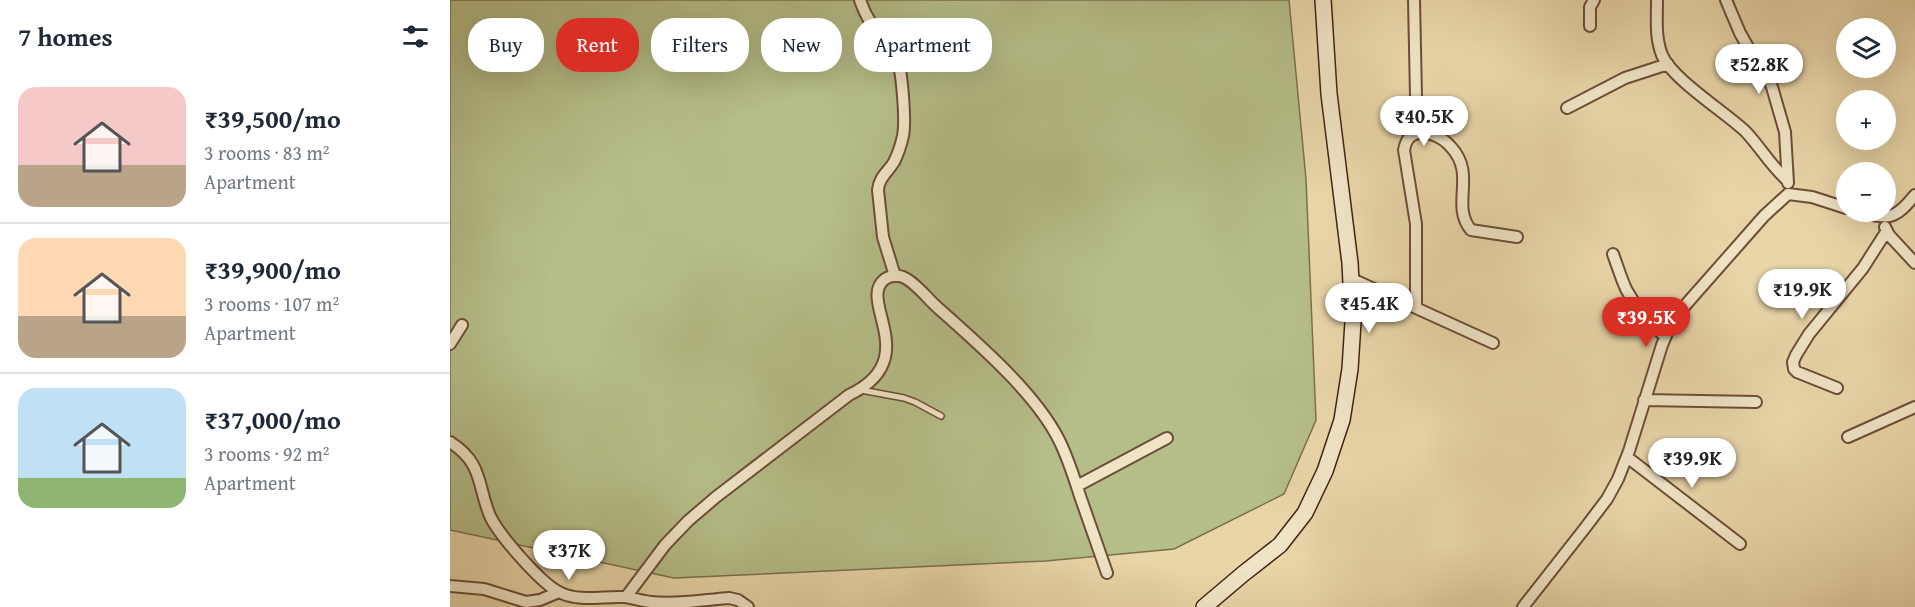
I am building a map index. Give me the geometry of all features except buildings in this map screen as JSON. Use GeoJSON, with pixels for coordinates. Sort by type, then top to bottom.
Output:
{"type":"FeatureCollection","features":[{"type":"Feature","properties":{"kind":"main road"},"geometry":{"type":"LineString","coordinates":[[1204,607],[1280,545],[1305,513],[1325,471],[1342,420],[1350,369],[1353,322],[1329,94],[1323,0]]}},
{"type":"Feature","properties":{"kind":"street"},"geometry":{"type":"LineString","coordinates":[[860,0],[869,18]]}},
{"type":"Feature","properties":{"kind":"street"},"geometry":{"type":"LineString","coordinates":[[1413,135],[1416,96],[1414,0]]}},
{"type":"Feature","properties":{"kind":"street"},"geometry":{"type":"LineString","coordinates":[[1590,26],[1590,7],[1594,0]]}},
{"type":"Feature","properties":{"kind":"street"},"geometry":{"type":"LineString","coordinates":[[1657,0],[1658,42],[1662,56],[1673,71],[1748,134],[1773,168],[1788,181]]}},
{"type":"Feature","properties":{"kind":"street"},"geometry":{"type":"LineString","coordinates":[[1523,607],[1607,499],[1618,479],[1670,326],[1682,309],[1764,216],[1788,194],[1785,132],[1772,87],[1762,65],[1740,33],[1726,0]]}},
{"type":"Feature","properties":{"kind":"street"},"geometry":{"type":"LineString","coordinates":[[1567,108],[1625,78],[1668,64]]}},
{"type":"Feature","properties":{"kind":"street"},"geometry":{"type":"LineString","coordinates":[[895,276],[883,237],[878,183],[893,164],[904,132],[900,72]]}},
{"type":"Feature","properties":{"kind":"street"},"geometry":{"type":"LineString","coordinates":[[1416,307],[1416,224],[1404,150],[1406,141],[1413,135],[1423,132],[1433,134],[1444,140],[1458,154],[1463,165],[1463,212],[1471,230],[1517,237]]}},
{"type":"Feature","properties":{"kind":"street"},"geometry":{"type":"LineString","coordinates":[[1788,194],[1812,197],[1836,205]]}},
{"type":"Feature","properties":{"kind":"street"},"geometry":{"type":"LineString","coordinates":[[1896,213],[1902,210],[1915,195]]}},
{"type":"Feature","properties":{"kind":"street"},"geometry":{"type":"LineString","coordinates":[[1884,222],[1886,231],[1915,263]]}},
{"type":"Feature","properties":{"kind":"street"},"geometry":{"type":"LineString","coordinates":[[1837,388],[1797,372],[1793,362],[1809,334],[1863,268],[1886,231]]}},
{"type":"Feature","properties":{"kind":"street"},"geometry":{"type":"LineString","coordinates":[[1613,254],[1632,300],[1665,337]]}},
{"type":"Feature","properties":{"kind":"street"},"geometry":{"type":"LineString","coordinates":[[626,597],[665,545],[688,521],[849,395],[861,390],[881,371],[886,357],[886,336],[878,303],[878,292],[882,282],[888,277],[895,276],[907,280],[1016,382],[1042,412],[1059,439],[1107,573]]}},
{"type":"Feature","properties":{"kind":"street"},"geometry":{"type":"LineString","coordinates":[[1350,278],[1493,343]]}},
{"type":"Feature","properties":{"kind":"street"},"geometry":{"type":"LineString","coordinates":[[450,344],[462,325]]}},
{"type":"Feature","properties":{"kind":"street"},"geometry":{"type":"LineString","coordinates":[[1644,400],[1756,402]]}},
{"type":"Feature","properties":{"kind":"street"},"geometry":{"type":"LineString","coordinates":[[1848,437],[1915,407]]}},
{"type":"Feature","properties":{"kind":"street"},"geometry":{"type":"LineString","coordinates":[[1077,486],[1167,438]]}},
{"type":"Feature","properties":{"kind":"street"},"geometry":{"type":"LineString","coordinates":[[450,442],[471,459],[497,528],[538,574],[559,592],[568,596],[626,597],[650,602],[673,603],[729,598],[738,600],[748,607]]}},
{"type":"Feature","properties":{"kind":"street"},"geometry":{"type":"LineString","coordinates":[[1627,457],[1740,544]]}},
{"type":"Feature","properties":{"kind":"street"},"geometry":{"type":"LineString","coordinates":[[450,586],[483,589],[526,602],[540,600],[559,592]]}},
{"type":"Feature","properties":{"kind":"lane"},"geometry":{"type":"LineString","coordinates":[[861,390],[909,400],[941,416]]}},
{"type":"Feature","properties":{"kind":"green space"},"geometry":{"type":"Polygon","coordinates":[[[450,0],[1289,0],[1306,179],[1316,420],[1284,494],[1174,549],[1046,561],[674,578],[450,530],[450,0]]]}}]}
